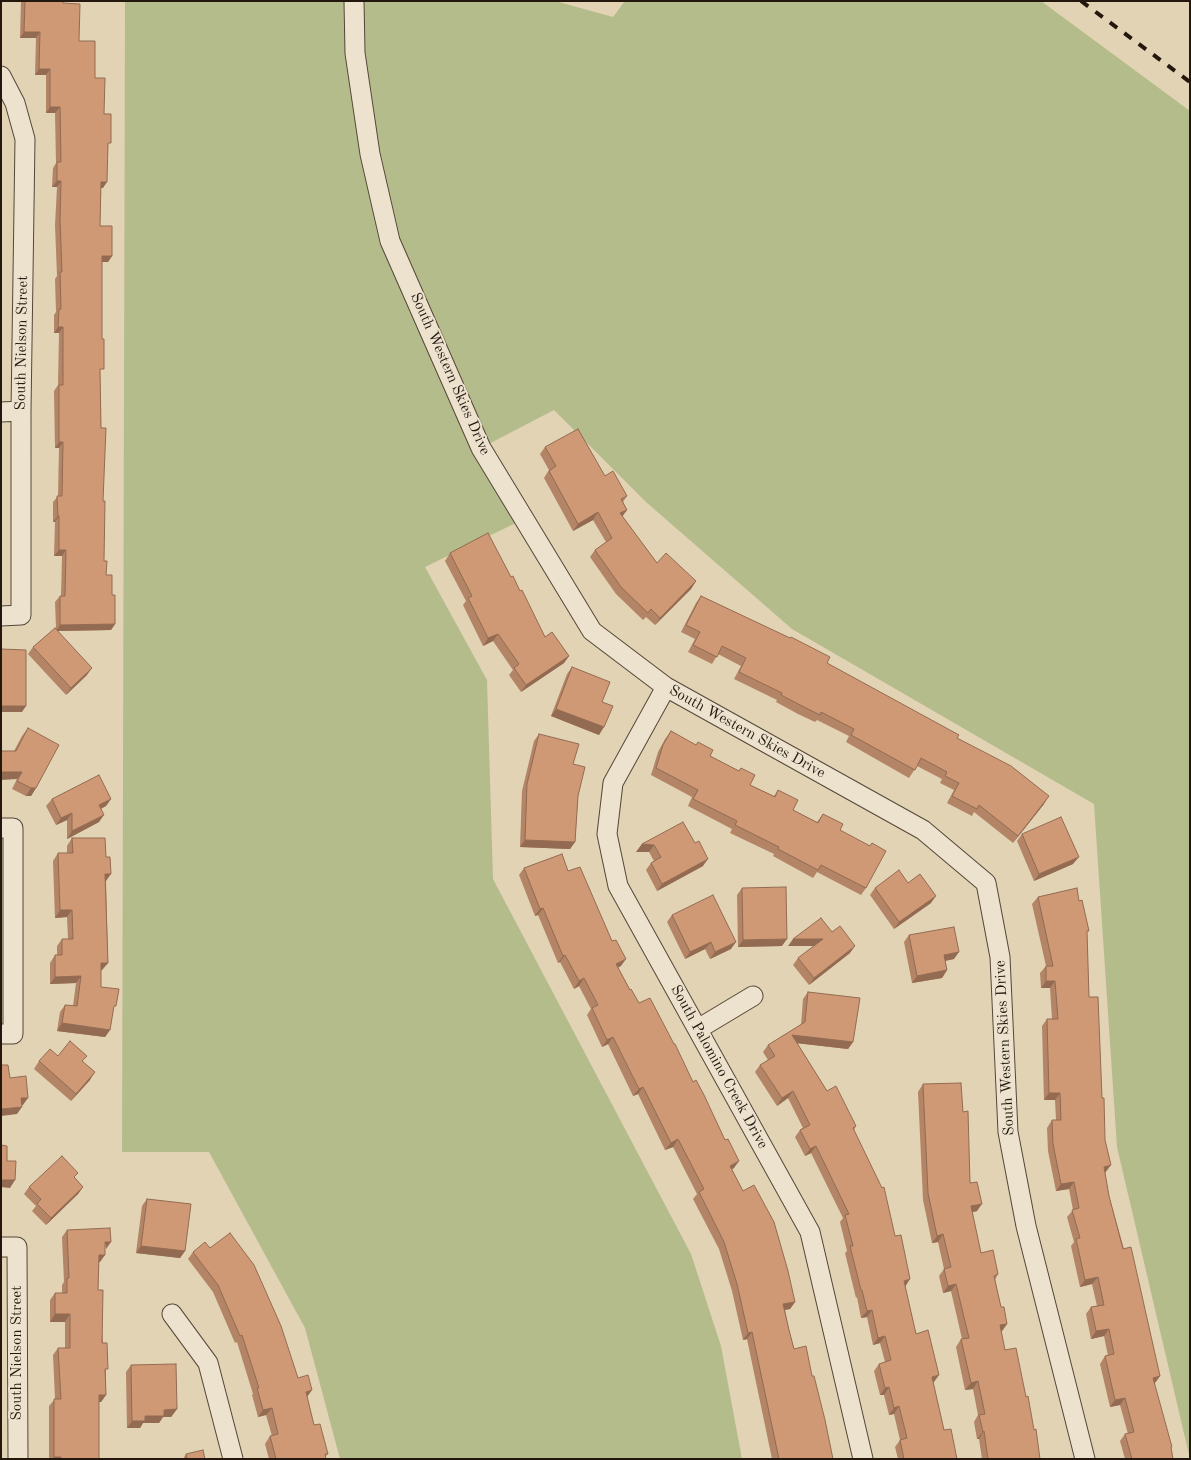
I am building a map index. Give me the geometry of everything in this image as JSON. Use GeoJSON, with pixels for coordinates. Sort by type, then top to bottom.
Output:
{"type":"FeatureCollection","features":[{"type":"Feature","properties":{"kind":"street","name":"South Western Skies Drive"},"geometry":{"type":"LineString","coordinates":[[354,1],[355,53],[370,154],[390,241],[481,448],[592,631],[666,687],[923,830],[986,883],[1000,957],[1008,1132],[1026,1226],[1085,1459]]}},
{"type":"Feature","properties":{"kind":"street","name":"South Nielson Street"},"geometry":{"type":"LineString","coordinates":[[1,76],[15,103],[25,139],[21,412],[21,615],[1,616]]}},
{"type":"Feature","properties":{"kind":"street"},"geometry":{"type":"LineString","coordinates":[[1,412],[21,412]]}},
{"type":"Feature","properties":{"kind":"street","name":"South Palomino Creek Drive"},"geometry":{"type":"LineString","coordinates":[[666,687],[613,783],[607,834],[618,886],[810,1232],[863,1459]]}},
{"type":"Feature","properties":{"kind":"street"},"geometry":{"type":"LineString","coordinates":[[7,828],[7,1034]]}},
{"type":"Feature","properties":{"kind":"street"},"geometry":{"type":"LineString","coordinates":[[698,1029],[753,996]]}},
{"type":"Feature","properties":{"kind":"street","name":"South Nielson Street"},"geometry":{"type":"LineString","coordinates":[[9,1247],[18,1459]]}},
{"type":"Feature","properties":{"kind":"street"},"geometry":{"type":"LineString","coordinates":[[172,1314],[208,1363],[233,1459]]}},
{"type":"Feature","properties":{"kind":"green space"},"geometry":{"type":"Polygon","coordinates":[[[125,1],[555,1],[613,17],[625,1],[1041,1],[1190,111],[1190,1459],[1117,1147],[1094,804],[792,629],[646,502],[554,410],[481,448],[524,519],[425,567],[487,680],[493,879],[691,1254],[721,1346],[742,1459],[340,1459],[305,1328],[209,1152],[122,1152],[125,1]]]}},
{"type":"Feature","properties":{"kind":"building"},"geometry":{"type":"Polygon","coordinates":[[[25,1],[63,1],[63,3],[80,4],[79,41],[95,41],[95,78],[105,78],[104,114],[111,114],[111,143],[108,143],[107,182],[101,182],[100,226],[112,226],[112,256],[102,256],[104,369],[100,369],[101,428],[106,428],[103,501],[105,501],[104,561],[107,561],[106,575],[112,575],[112,595],[115,595],[115,624],[60,625],[60,596],[65,596],[66,550],[59,550],[57,496],[62,496],[63,442],[59,442],[59,385],[63,385],[63,327],[58,327],[59,309],[61,309],[60,272],[62,272],[61,181],[57,181],[57,162],[61,162],[60,107],[50,107],[50,69],[39,69],[40,32],[24,32],[25,1]]]}},
{"type":"Feature","properties":{"kind":"building"},"geometry":{"type":"Polygon","coordinates":[[[578,429],[605,476],[613,471],[627,496],[621,499],[627,510],[620,513],[657,563],[666,553],[696,581],[660,618],[651,609],[648,613],[621,587],[595,550],[612,538],[598,512],[578,524],[549,471],[556,466],[545,447],[578,429]]]}},
{"type":"Feature","properties":{"kind":"building"},"geometry":{"type":"Polygon","coordinates":[[[488,533],[511,577],[513,576],[520,591],[522,590],[545,637],[552,632],[569,656],[526,685],[514,668],[519,664],[498,634],[488,638],[468,598],[472,596],[450,553],[488,533]]]}},
{"type":"Feature","properties":{"kind":"building"},"geometry":{"type":"Polygon","coordinates":[[[701,596],[830,657],[827,663],[959,735],[957,738],[1011,766],[1049,796],[1018,836],[979,805],[977,809],[952,796],[959,783],[945,776],[947,772],[921,758],[915,770],[851,735],[854,729],[821,712],[820,715],[781,695],[782,693],[739,672],[746,658],[722,646],[717,657],[693,645],[700,632],[686,625],[701,596]]]}},
{"type":"Feature","properties":{"kind":"building"},"geometry":{"type":"Polygon","coordinates":[[[55,628],[92,668],[71,688],[33,647],[55,628]]]}},
{"type":"Feature","properties":{"kind":"building"},"geometry":{"type":"Polygon","coordinates":[[[1,649],[26,650],[26,706],[1,706],[1,649]]]}},
{"type":"Feature","properties":{"kind":"building"},"geometry":{"type":"Polygon","coordinates":[[[572,667],[610,682],[602,702],[613,706],[604,727],[556,709],[572,667]]]}},
{"type":"Feature","properties":{"kind":"building"},"geometry":{"type":"Polygon","coordinates":[[[28,728],[59,745],[36,788],[31,788],[17,781],[22,772],[1,772],[1,751],[16,751],[28,728]]]}},
{"type":"Feature","properties":{"kind":"building"},"geometry":{"type":"Polygon","coordinates":[[[671,731],[696,745],[698,742],[713,750],[710,756],[739,771],[741,768],[755,775],[750,785],[775,797],[778,790],[798,800],[793,810],[818,823],[823,814],[843,824],[840,830],[870,846],[872,843],[886,851],[866,888],[821,865],[818,870],[778,849],[779,847],[735,825],[737,821],[693,799],[698,790],[656,768],[663,745],[671,731]]]}},
{"type":"Feature","properties":{"kind":"building"},"geometry":{"type":"Polygon","coordinates":[[[539,734],[579,744],[573,764],[585,767],[578,796],[575,842],[525,840],[527,784],[539,734]]]}},
{"type":"Feature","properties":{"kind":"building"},"geometry":{"type":"Polygon","coordinates":[[[99,775],[111,799],[99,805],[104,815],[72,831],[72,813],[61,818],[52,799],[99,775]]]}},
{"type":"Feature","properties":{"kind":"building"},"geometry":{"type":"Polygon","coordinates":[[[1061,817],[1079,857],[1039,874],[1022,834],[1061,817]]]}},
{"type":"Feature","properties":{"kind":"building"},"geometry":{"type":"Polygon","coordinates":[[[683,822],[695,843],[699,841],[708,859],[662,884],[651,863],[661,857],[654,845],[642,844],[683,822]]]}},
{"type":"Feature","properties":{"kind":"building"},"geometry":{"type":"Polygon","coordinates":[[[72,838],[105,838],[106,857],[110,857],[111,874],[105,874],[108,963],[101,963],[101,987],[119,989],[110,1030],[62,1023],[65,1005],[77,1006],[81,976],[55,977],[55,955],[62,955],[62,939],[73,939],[72,910],[60,910],[58,853],[73,853],[72,838]]]}},
{"type":"Feature","properties":{"kind":"building"},"geometry":{"type":"Polygon","coordinates":[[[562,854],[568,871],[580,867],[612,941],[616,940],[626,959],[616,964],[630,990],[639,1003],[650,998],[693,1082],[696,1080],[704,1095],[725,1140],[728,1139],[739,1161],[730,1166],[743,1191],[754,1185],[774,1222],[795,1302],[783,1304],[789,1330],[794,1349],[806,1346],[833,1459],[779,1459],[752,1332],[748,1333],[737,1284],[724,1242],[699,1192],[704,1189],[678,1139],[671,1143],[643,1087],[639,1089],[613,1037],[607,1040],[592,1008],[598,1005],[584,978],[579,981],[565,955],[563,956],[543,908],[540,909],[524,868],[562,854]]]}},
{"type":"Feature","properties":{"kind":"building"},"geometry":{"type":"Polygon","coordinates":[[[899,870],[908,883],[920,874],[936,896],[899,922],[875,888],[899,870]]]}},
{"type":"Feature","properties":{"kind":"building"},"geometry":{"type":"Polygon","coordinates":[[[786,887],[787,939],[743,940],[742,888],[786,887]]]}},
{"type":"Feature","properties":{"kind":"building"},"geometry":{"type":"Polygon","coordinates":[[[1077,888],[1079,901],[1082,900],[1089,931],[1087,931],[1089,997],[1098,997],[1105,1140],[1111,1165],[1104,1167],[1109,1196],[1123,1249],[1131,1247],[1160,1376],[1153,1378],[1172,1447],[1173,1459],[1132,1459],[1125,1434],[1134,1432],[1125,1398],[1115,1400],[1105,1356],[1114,1354],[1109,1329],[1096,1331],[1091,1307],[1104,1305],[1098,1277],[1085,1280],[1076,1239],[1080,1238],[1072,1210],[1079,1208],[1074,1182],[1061,1184],[1053,1144],[1052,1120],[1061,1120],[1060,1093],[1049,1093],[1047,1019],[1058,1019],[1055,981],[1046,981],[1046,966],[1053,966],[1038,897],[1077,888]]]}},
{"type":"Feature","properties":{"kind":"building"},"geometry":{"type":"Polygon","coordinates":[[[713,895],[736,942],[715,952],[711,942],[690,952],[672,915],[713,895]]]}},
{"type":"Feature","properties":{"kind":"building"},"geometry":{"type":"Polygon","coordinates":[[[821,918],[832,932],[840,926],[855,946],[814,978],[798,958],[823,939],[793,939],[821,918]]]}},
{"type":"Feature","properties":{"kind":"building"},"geometry":{"type":"Polygon","coordinates":[[[954,927],[959,952],[944,955],[947,970],[917,976],[909,935],[954,927]]]}},
{"type":"Feature","properties":{"kind":"building"},"geometry":{"type":"Polygon","coordinates":[[[808,992],[860,998],[853,1042],[792,1035],[827,1091],[836,1086],[856,1126],[853,1128],[882,1188],[884,1187],[895,1236],[901,1235],[910,1279],[904,1281],[916,1334],[928,1330],[939,1375],[932,1377],[944,1430],[951,1429],[957,1459],[904,1459],[900,1440],[907,1438],[899,1406],[894,1408],[889,1387],[885,1388],[879,1364],[891,1360],[885,1336],[878,1338],[872,1310],[867,1311],[850,1246],[853,1246],[845,1215],[849,1214],[816,1146],[810,1149],[800,1130],[810,1125],[793,1091],[782,1098],[760,1065],[775,1056],[768,1045],[805,1022],[808,992]]]}},
{"type":"Feature","properties":{"kind":"building"},"geometry":{"type":"Polygon","coordinates":[[[70,1041],[87,1056],[82,1061],[95,1072],[76,1094],[39,1061],[50,1049],[58,1056],[70,1041]]]}},
{"type":"Feature","properties":{"kind":"building"},"geometry":{"type":"Polygon","coordinates":[[[1,1065],[8,1065],[10,1078],[26,1076],[28,1098],[21,1098],[22,1107],[1,1109],[1,1065]]]}},
{"type":"Feature","properties":{"kind":"building"},"geometry":{"type":"Polygon","coordinates":[[[961,1083],[963,1112],[968,1111],[970,1183],[977,1182],[982,1204],[971,1206],[981,1253],[993,1250],[998,1274],[994,1276],[1001,1307],[1004,1307],[1007,1324],[1000,1325],[1005,1350],[1016,1348],[1034,1430],[1036,1429],[1040,1459],[988,1459],[984,1431],[979,1415],[985,1414],[978,1381],[971,1383],[961,1339],[969,1338],[956,1284],[948,1286],[944,1269],[951,1267],[943,1234],[937,1236],[928,1193],[923,1084],[961,1083]]]}},
{"type":"Feature","properties":{"kind":"building"},"geometry":{"type":"Polygon","coordinates":[[[1,1145],[7,1146],[7,1161],[16,1161],[15,1180],[1,1180],[1,1145]]]}},
{"type":"Feature","properties":{"kind":"building"},"geometry":{"type":"Polygon","coordinates":[[[62,1156],[78,1173],[74,1177],[83,1187],[51,1218],[37,1204],[41,1199],[29,1187],[62,1156]]]}},
{"type":"Feature","properties":{"kind":"building"},"geometry":{"type":"Polygon","coordinates":[[[147,1199],[191,1204],[185,1251],[141,1246],[147,1199]]]}},
{"type":"Feature","properties":{"kind":"building"},"geometry":{"type":"Polygon","coordinates":[[[110,1228],[111,1242],[105,1242],[105,1255],[99,1255],[98,1290],[103,1290],[102,1343],[107,1343],[108,1369],[105,1369],[106,1395],[99,1395],[99,1459],[61,1459],[61,1457],[54,1457],[54,1399],[61,1399],[58,1348],[70,1348],[70,1314],[55,1314],[55,1293],[67,1293],[67,1278],[69,1278],[67,1230],[110,1228]]]}},
{"type":"Feature","properties":{"kind":"building"},"geometry":{"type":"Polygon","coordinates":[[[230,1233],[254,1265],[281,1326],[298,1378],[308,1375],[312,1390],[306,1392],[314,1425],[320,1424],[328,1454],[325,1454],[326,1459],[276,1459],[270,1436],[278,1434],[272,1408],[263,1410],[257,1388],[259,1388],[242,1335],[240,1336],[218,1285],[193,1252],[205,1242],[210,1248],[230,1233]]]}},
{"type":"Feature","properties":{"kind":"building"},"geometry":{"type":"Polygon","coordinates":[[[176,1364],[177,1409],[164,1410],[164,1416],[145,1416],[145,1421],[132,1421],[131,1365],[176,1364]]]}},
{"type":"Feature","properties":{"kind":"building"},"geometry":{"type":"Polygon","coordinates":[[[203,1450],[205,1459],[187,1459],[186,1454],[203,1450]]]}},
{"type":"Feature","properties":{"kind":"railway"},"geometry":{"type":"LineString","coordinates":[[1081,1],[1190,82]]}}]}
